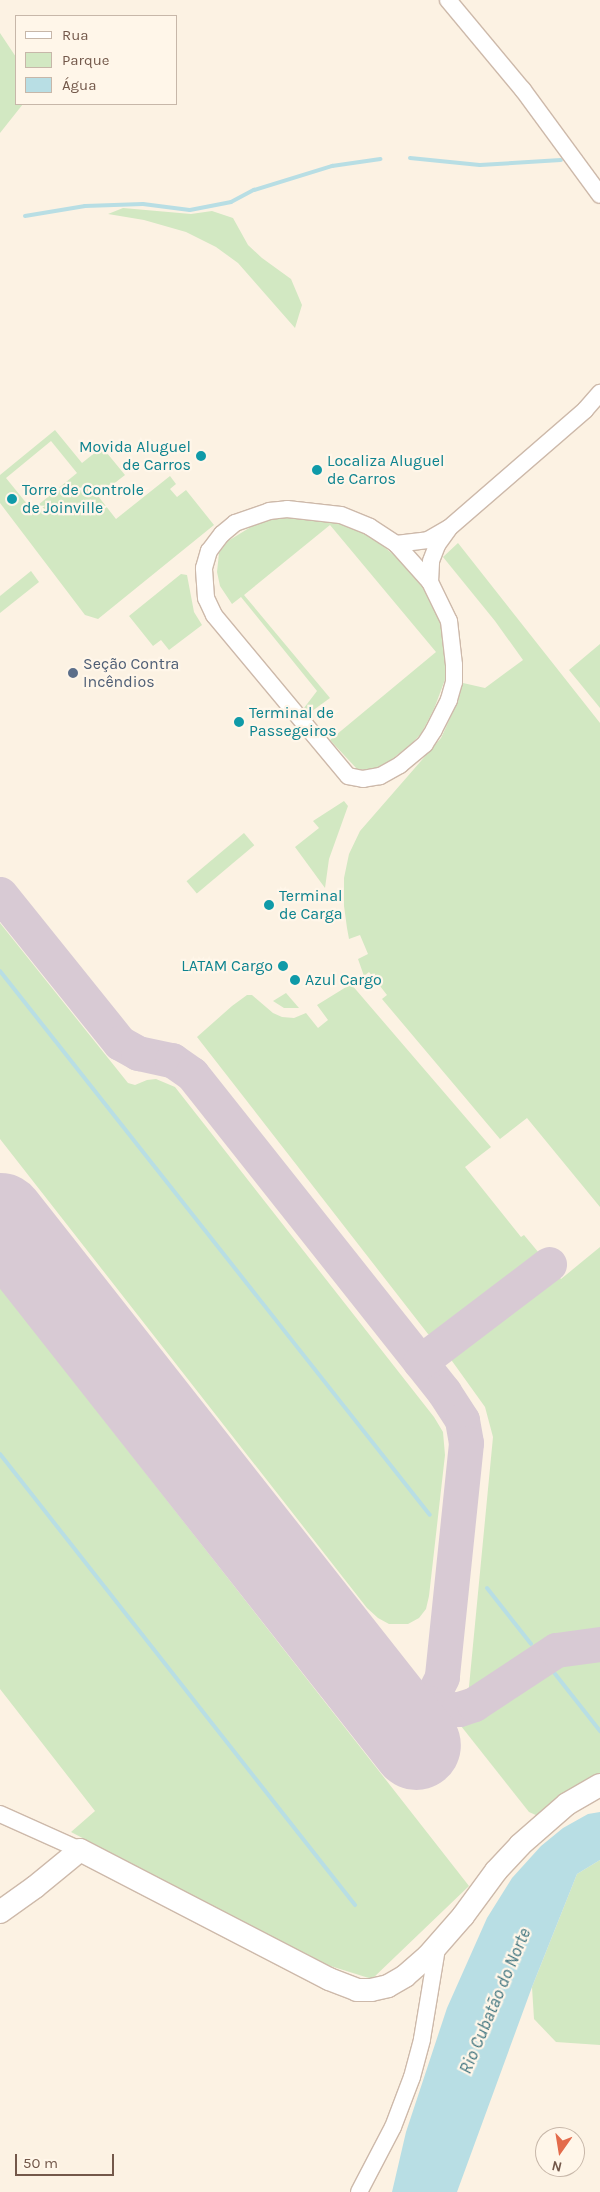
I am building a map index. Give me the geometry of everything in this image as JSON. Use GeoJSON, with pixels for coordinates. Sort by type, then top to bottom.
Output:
{"type":"FeatureCollection","features":[{"type":"Feature","properties":{"kind":"street"},"geometry":{"type":"LineString","coordinates":[[448,0],[523,90],[600,195]]}},
{"type":"Feature","properties":{"kind":"street"},"geometry":{"type":"LineString","coordinates":[[396,544],[428,540],[449,528],[593,407],[600,393]]}},
{"type":"Feature","properties":{"kind":"street"},"geometry":{"type":"LineString","coordinates":[[287,509],[341,515],[370,527],[396,544],[430,582],[441,602],[452,636],[454,682],[449,700],[425,744],[400,765],[380,776],[363,779],[348,776],[214,615],[206,598],[204,568],[210,551],[228,528],[234,523],[269,511],[287,509]]}},
{"type":"Feature","properties":{"kind":"street"},"geometry":{"type":"LineString","coordinates":[[430,582],[431,562],[437,545],[449,528]]}},
{"type":"Feature","properties":{"kind":"street"},"geometry":{"type":"LineString","coordinates":[[0,1814],[80,1850],[328,1979],[357,1990],[371,1990],[388,1986],[405,1976],[437,1948],[496,1871],[520,1845],[567,1804],[600,1785]]}},
{"type":"Feature","properties":{"kind":"street"},"geometry":{"type":"LineString","coordinates":[[0,1912],[35,1887],[80,1850]]}},
{"type":"Feature","properties":{"kind":"street"},"geometry":{"type":"LineString","coordinates":[[358,2192],[393,2127],[412,2077],[422,2039],[437,1948]]}},
{"type":"Feature","properties":{"kind":"green space"},"geometry":{"type":"Polygon","coordinates":[[[0,33],[15,56],[15,105],[22,105],[0,133],[0,33]]]}},
{"type":"Feature","properties":{"kind":"green space"},"geometry":{"type":"Polygon","coordinates":[[[123,208],[191,214],[212,211],[233,218],[248,245],[262,258],[291,279],[302,305],[295,328],[238,263],[216,247],[186,232],[144,220],[108,214],[123,208]]]}},
{"type":"Feature","properties":{"kind":"green space"},"geometry":{"type":"Polygon","coordinates":[[[55,430],[82,463],[102,447],[125,475],[98,496],[116,519],[170,476],[176,484],[170,489],[177,497],[186,490],[214,525],[98,619],[85,615],[0,503],[0,475],[55,430]],[[51,441],[6,478],[32,510],[77,473],[51,441]]]}},
{"type":"Feature","properties":{"kind":"green space"},"geometry":{"type":"Polygon","coordinates":[[[282,516],[341,523],[372,537],[406,565],[428,592],[440,613],[446,660],[446,677],[434,709],[421,734],[411,744],[391,760],[373,770],[357,769],[330,740],[436,652],[330,525],[244,595],[330,698],[308,714],[304,708],[317,691],[241,597],[232,604],[220,586],[217,572],[219,553],[228,541],[267,518],[282,516]]]}},
{"type":"Feature","properties":{"kind":"green space"},"geometry":{"type":"Polygon","coordinates":[[[458,543],[600,723],[600,1207],[527,1118],[500,1139],[382,999],[387,995],[369,972],[364,976],[358,959],[368,954],[360,935],[349,939],[344,906],[344,878],[349,854],[360,831],[441,738],[458,701],[463,683],[485,688],[523,660],[495,621],[443,557],[458,543]]]}},
{"type":"Feature","properties":{"kind":"green space"},"geometry":{"type":"Polygon","coordinates":[[[31,571],[39,582],[0,613],[0,596],[31,571]]]}},
{"type":"Feature","properties":{"kind":"green space"},"geometry":{"type":"Polygon","coordinates":[[[181,574],[187,575],[194,612],[202,625],[169,650],[161,640],[153,646],[129,616],[181,574]]]}},
{"type":"Feature","properties":{"kind":"green space"},"geometry":{"type":"Polygon","coordinates":[[[600,644],[600,708],[569,670],[600,644]]]}},
{"type":"Feature","properties":{"kind":"green space"},"geometry":{"type":"Polygon","coordinates":[[[344,801],[348,806],[329,859],[325,888],[295,847],[319,828],[313,821],[344,801]]]}},
{"type":"Feature","properties":{"kind":"green space"},"geometry":{"type":"Polygon","coordinates":[[[244,833],[254,845],[197,893],[187,881],[244,833]]]}},
{"type":"Feature","properties":{"kind":"green space"},"geometry":{"type":"Polygon","coordinates":[[[0,923],[128,1083],[135,1085],[147,1080],[156,1079],[175,1087],[434,1417],[443,1432],[445,1455],[429,1596],[426,1609],[419,1618],[408,1624],[389,1624],[378,1618],[367,1608],[0,1139],[0,923]]]}},
{"type":"Feature","properties":{"kind":"green space"},"geometry":{"type":"Polygon","coordinates":[[[351,984],[491,1147],[465,1167],[521,1237],[524,1235],[544,1259],[437,1338],[428,1334],[197,1037],[247,995],[252,995],[273,1013],[282,1017],[294,1018],[306,1013],[318,1028],[328,1020],[317,1005],[351,984]]]}},
{"type":"Feature","properties":{"kind":"green space"},"geometry":{"type":"Polygon","coordinates":[[[286,993],[299,1008],[284,1008],[273,1001],[286,993]]]}},
{"type":"Feature","properties":{"kind":"green space"},"geometry":{"type":"Polygon","coordinates":[[[600,1247],[600,1635],[567,1637],[544,1645],[468,1697],[493,1437],[485,1407],[447,1354],[553,1270],[561,1279],[600,1247]]]}},
{"type":"Feature","properties":{"kind":"green space"},"geometry":{"type":"Polygon","coordinates":[[[0,1287],[469,1886],[372,1979],[324,1964],[71,1832],[95,1811],[0,1689],[0,1287]]]}},
{"type":"Feature","properties":{"kind":"green space"},"geometry":{"type":"Polygon","coordinates":[[[571,1654],[600,1654],[600,1777],[538,1816],[529,1812],[461,1726],[550,1664],[571,1654]]]}},
{"type":"Feature","properties":{"kind":"green space"},"geometry":{"type":"Polygon","coordinates":[[[600,1860],[600,2045],[556,2042],[534,2019],[532,1987],[577,1874],[600,1860]]]}},
{"type":"Feature","properties":{"kind":"water","name":"Rio Cubatão do Norte"},"geometry":{"type":"Polygon","coordinates":[[[600,1812],[600,1860],[577,1874],[532,1987],[457,2192],[392,2192],[406,2132],[447,2008],[487,1918],[512,1878],[541,1846],[563,1828],[588,1814],[600,1812]]]}},
{"type":"Feature","properties":{"kind":"waterway"},"geometry":{"type":"LineString","coordinates":[[410,158],[480,165],[561,160]]}},
{"type":"Feature","properties":{"kind":"waterway"},"geometry":{"type":"LineString","coordinates":[[25,216],[85,206],[143,204],[190,210],[231,202],[254,190],[332,166],[380,159]]}},
{"type":"Feature","properties":{"kind":"waterway"},"geometry":{"type":"LineString","coordinates":[[0,971],[430,1515]]}},
{"type":"Feature","properties":{"kind":"waterway"},"geometry":{"type":"LineString","coordinates":[[0,1454],[355,1905]]}},
{"type":"Feature","properties":{"kind":"waterway"},"geometry":{"type":"LineString","coordinates":[[487,1588],[531,1644]]}},
{"type":"Feature","properties":{"kind":"waterway"},"geometry":{"type":"LineString","coordinates":[[552,1670],[600,1731]]}},
{"type":"Feature","properties":{"kind":"taxiway"},"geometry":{"type":"LineString","coordinates":[[0,894],[120,1043],[138,1053],[172,1060],[192,1074],[444,1392],[462,1420],[466,1443],[442,1677],[429,1703],[420,1708],[406,1711],[392,1708],[379,1697]]}},
{"type":"Feature","properties":{"kind":"taxiway"},"geometry":{"type":"LineString","coordinates":[[420,1362],[549,1264]]}},
{"type":"Feature","properties":{"kind":"taxiway"},"geometry":{"type":"LineString","coordinates":[[407,1711],[459,1709],[474,1704],[556,1650],[600,1644]]}},
{"type":"Feature","properties":{"kind":"runway"},"geometry":{"type":"LineString","coordinates":[[0,1217],[416,1745]]}},
{"type":"Feature","properties":{"kind":"place","name":"Movida Aluguel de Carros"},"geometry":{"type":"Point","coordinates":[201,456]}},
{"type":"Feature","properties":{"kind":"place","name":"Localiza Aluguel de Carros"},"geometry":{"type":"Point","coordinates":[317,470]}},
{"type":"Feature","properties":{"kind":"place","name":"Torre de Controle de Joinville"},"geometry":{"type":"Point","coordinates":[12,499]}},
{"type":"Feature","properties":{"kind":"place","name":"Seção Contra Incêndios"},"geometry":{"type":"Point","coordinates":[73,673]}},
{"type":"Feature","properties":{"kind":"place","name":"Terminal de Passegeiros"},"geometry":{"type":"Point","coordinates":[239,722]}},
{"type":"Feature","properties":{"kind":"place","name":"Terminal de Carga"},"geometry":{"type":"Point","coordinates":[269,905]}},
{"type":"Feature","properties":{"kind":"place","name":"LATAM Cargo"},"geometry":{"type":"Point","coordinates":[283,966]}},
{"type":"Feature","properties":{"kind":"place","name":"Azul Cargo"},"geometry":{"type":"Point","coordinates":[295,980]}}]}
